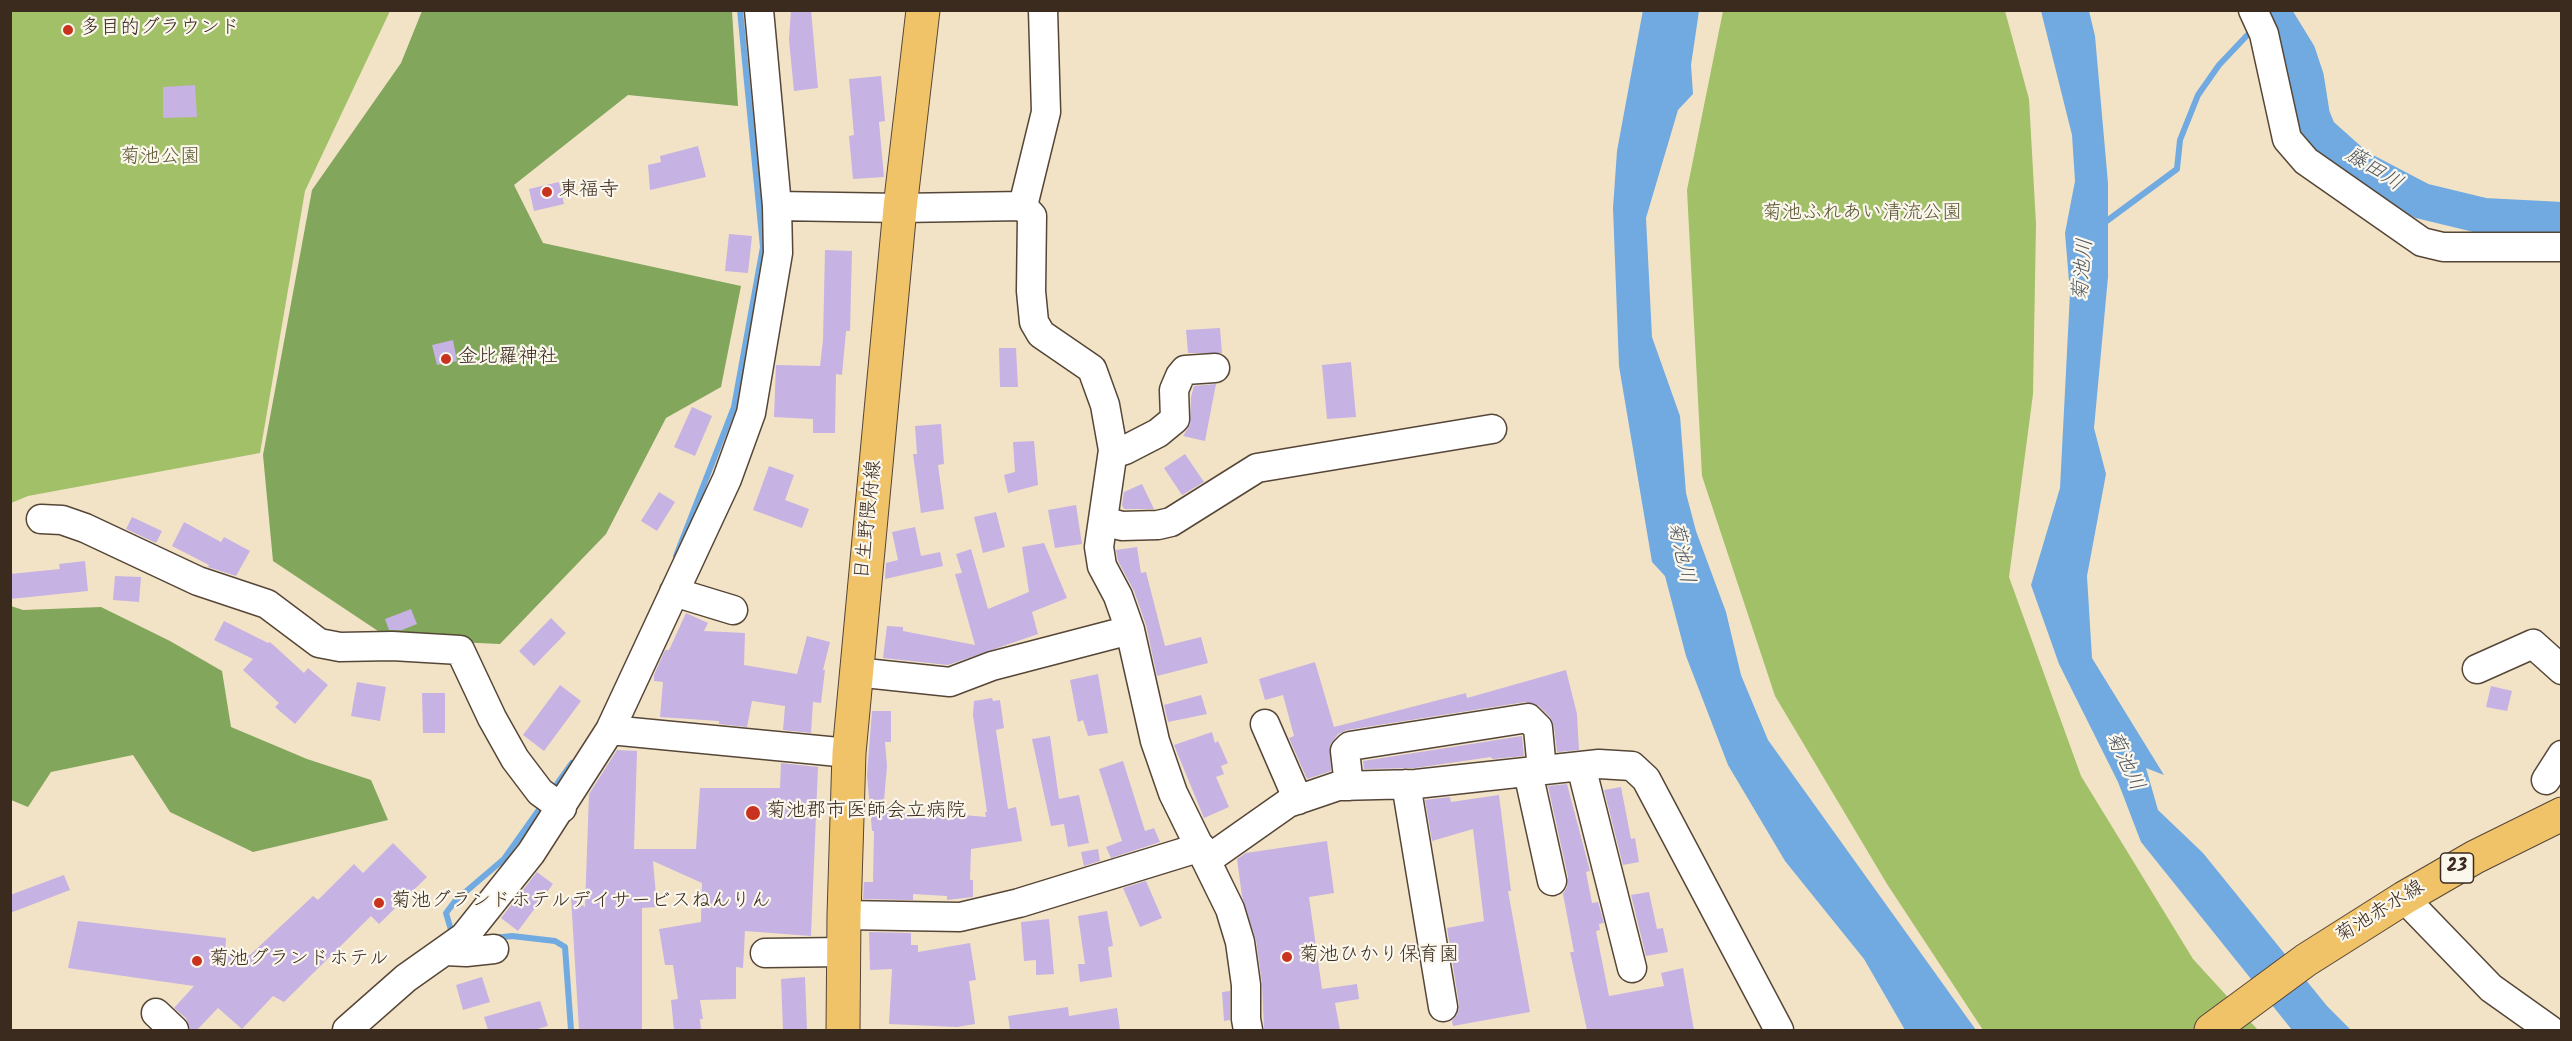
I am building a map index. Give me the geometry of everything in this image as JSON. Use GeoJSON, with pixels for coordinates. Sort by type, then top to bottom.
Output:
{"type":"FeatureCollection","features":[{"type":"Feature","properties":{"kind":"main road","name":"日生野隈府線"},"geometry":{"type":"LineString","coordinates":[[843,1030],[849,753],[855,672],[900,208],[923,10]]}},
{"type":"Feature","properties":{"kind":"main road","name":"菊池赤水線"},"geometry":{"type":"LineString","coordinates":[[2216,1026],[2306,960],[2404,898],[2475,857],[2562,814]]}},
{"type":"Feature","properties":{"kind":"street"},"geometry":{"type":"LineString","coordinates":[[357,1027],[406,978],[464,937],[531,853],[551,800],[610,730],[727,479],[751,413],[778,253],[777,206],[759,10]]}},
{"type":"Feature","properties":{"kind":"street"},"geometry":{"type":"LineString","coordinates":[[1023,206],[1046,112],[1043,10]]}},
{"type":"Feature","properties":{"kind":"street"},"geometry":{"type":"LineString","coordinates":[[2253,10],[2264,34],[2287,139],[2306,161],[2422,242],[2443,247],[2562,248]]}},
{"type":"Feature","properties":{"kind":"street"},"geometry":{"type":"LineString","coordinates":[[777,206],[900,208],[1023,206],[1032,216],[1031,291],[1034,322],[1041,334],[1092,369],[1105,405],[1113,454],[1099,547],[1102,566],[1118,596],[1130,630],[1155,741],[1173,793],[1230,909],[1239,942],[1246,985],[1248,1030]]}},
{"type":"Feature","properties":{"kind":"street"},"geometry":{"type":"LineString","coordinates":[[1113,454],[1158,433],[1175,419],[1174,390],[1185,370],[1215,368]]}},
{"type":"Feature","properties":{"kind":"street"},"geometry":{"type":"LineString","coordinates":[[1103,521],[1122,526],[1158,525],[1171,522],[1257,468],[1492,429]]}},
{"type":"Feature","properties":{"kind":"street"},"geometry":{"type":"LineString","coordinates":[[41,519],[62,520],[85,528],[198,582],[267,604],[319,643],[340,647],[392,646],[460,650],[492,718],[515,759],[551,800]]}},
{"type":"Feature","properties":{"kind":"street"},"geometry":{"type":"LineString","coordinates":[[674,592],[733,610]]}},
{"type":"Feature","properties":{"kind":"street"},"geometry":{"type":"LineString","coordinates":[[855,672],[950,682],[992,666],[1130,630]]}},
{"type":"Feature","properties":{"kind":"street"},"geometry":{"type":"LineString","coordinates":[[2477,669],[2533,644],[2562,670]]}},
{"type":"Feature","properties":{"kind":"street"},"geometry":{"type":"LineString","coordinates":[[1349,786],[1345,751],[1350,746],[1528,718],[1538,728],[1535,771],[1552,881]]}},
{"type":"Feature","properties":{"kind":"street"},"geometry":{"type":"LineString","coordinates":[[1265,724],[1298,800]]}},
{"type":"Feature","properties":{"kind":"street"},"geometry":{"type":"LineString","coordinates":[[610,730],[849,753]]}},
{"type":"Feature","properties":{"kind":"street"},"geometry":{"type":"LineString","coordinates":[[2546,780],[2562,755]]}},
{"type":"Feature","properties":{"kind":"street"},"geometry":{"type":"LineString","coordinates":[[844,915],[960,916],[1019,903],[1204,854],[1288,803],[1338,786],[1406,784],[1599,764],[1632,766],[1646,779],[1779,1030]]}},
{"type":"Feature","properties":{"kind":"street"},"geometry":{"type":"LineString","coordinates":[[1581,766],[1632,968]]}},
{"type":"Feature","properties":{"kind":"street"},"geometry":{"type":"LineString","coordinates":[[1406,784],[1443,1007]]}},
{"type":"Feature","properties":{"kind":"street"},"geometry":{"type":"LineString","coordinates":[[2404,898],[2492,988],[2550,1030]]}},
{"type":"Feature","properties":{"kind":"street"},"geometry":{"type":"LineString","coordinates":[[444,951],[465,952],[494,949]]}},
{"type":"Feature","properties":{"kind":"street"},"geometry":{"type":"LineString","coordinates":[[765,953],[843,952]]}},
{"type":"Feature","properties":{"kind":"green space","name":"菊池公園"},"geometry":{"type":"Polygon","coordinates":[[[11,11],[390,11],[305,191],[260,453],[28,496],[11,503],[11,11]]]}},
{"type":"Feature","properties":{"kind":"green space"},"geometry":{"type":"Polygon","coordinates":[[[422,11],[732,11],[738,106],[628,95],[514,185],[543,243],[741,286],[721,387],[666,418],[606,534],[500,644],[390,639],[273,561],[263,455],[312,190],[401,63],[422,11]]]}},
{"type":"Feature","properties":{"kind":"green space","name":"菊池ふれあい清流公園"},"geometry":{"type":"Polygon","coordinates":[[[1723,11],[2005,11],[2029,99],[2036,224],[2033,394],[2009,577],[2081,776],[2193,959],[2258,1030],[1983,1030],[1887,884],[1775,696],[1702,476],[1687,190],[1723,11]]]}},
{"type":"Feature","properties":{"kind":"green space"},"geometry":{"type":"Polygon","coordinates":[[[11,606],[23,610],[101,607],[170,641],[222,671],[231,727],[307,759],[371,780],[388,820],[253,852],[170,812],[133,755],[51,772],[28,807],[11,800],[11,606]]]}},
{"type":"Feature","properties":{"kind":"water","name":"菊池川"},"geometry":{"type":"Polygon","coordinates":[[[1643,10],[1699,11],[1691,65],[1693,94],[1678,110],[1646,218],[1652,337],[1680,416],[1686,493],[1696,531],[1726,612],[1741,675],[1768,740],[1976,1030],[1905,1030],[1864,959],[1785,861],[1728,765],[1686,656],[1665,576],[1652,562],[1619,366],[1613,208],[1617,151],[1643,10]]]}},
{"type":"Feature","properties":{"kind":"water","name":"菊池川"},"geometry":{"type":"Polygon","coordinates":[[[2041,11],[2089,11],[2095,36],[2108,183],[2108,277],[2094,428],[2106,474],[2087,576],[2092,658],[2164,775],[2146,768],[2158,810],[2203,853],[2327,1006],[2351,1030],[2292,1030],[2141,842],[2118,782],[2059,664],[2031,585],[2060,488],[2070,293],[2065,233],[2075,181],[2072,135],[2041,11]]]}},
{"type":"Feature","properties":{"kind":"building"},"geometry":{"type":"Polygon","coordinates":[[[791,10],[811,10],[818,88],[794,91],[789,40],[791,10]]]}},
{"type":"Feature","properties":{"kind":"building"},"geometry":{"type":"Polygon","coordinates":[[[881,76],[885,121],[879,122],[884,177],[853,179],[849,136],[854,135],[849,79],[881,76]]]}},
{"type":"Feature","properties":{"kind":"building"},"geometry":{"type":"Polygon","coordinates":[[[195,85],[197,117],[163,118],[163,87],[195,85]]]}},
{"type":"Feature","properties":{"kind":"building"},"geometry":{"type":"Polygon","coordinates":[[[698,146],[706,177],[650,190],[648,165],[661,162],[660,156],[698,146]]]}},
{"type":"Feature","properties":{"kind":"building"},"geometry":{"type":"Polygon","coordinates":[[[559,182],[564,204],[534,211],[529,189],[559,182]]]}},
{"type":"Feature","properties":{"kind":"building"},"geometry":{"type":"Polygon","coordinates":[[[729,234],[752,236],[748,273],[725,271],[729,234]]]}},
{"type":"Feature","properties":{"kind":"building"},"geometry":{"type":"Polygon","coordinates":[[[825,250],[852,251],[850,331],[846,331],[842,375],[836,374],[835,433],[813,433],[813,419],[774,417],[776,365],[820,366],[823,340],[825,250]]]}},
{"type":"Feature","properties":{"kind":"building"},"geometry":{"type":"Polygon","coordinates":[[[1220,328],[1222,353],[1188,353],[1186,330],[1220,328]]]}},
{"type":"Feature","properties":{"kind":"building"},"geometry":{"type":"Polygon","coordinates":[[[453,340],[457,361],[437,365],[432,345],[453,340]]]}},
{"type":"Feature","properties":{"kind":"building"},"geometry":{"type":"Polygon","coordinates":[[[999,348],[1016,348],[1018,387],[1000,387],[999,348]]]}},
{"type":"Feature","properties":{"kind":"building"},"geometry":{"type":"Polygon","coordinates":[[[1351,362],[1356,417],[1327,419],[1322,365],[1351,362]]]}},
{"type":"Feature","properties":{"kind":"building"},"geometry":{"type":"Polygon","coordinates":[[[1216,384],[1205,441],[1183,436],[1190,425],[1191,397],[1194,386],[1216,384]]]}},
{"type":"Feature","properties":{"kind":"building"},"geometry":{"type":"Polygon","coordinates":[[[692,407],[712,416],[695,456],[674,447],[692,407]]]}},
{"type":"Feature","properties":{"kind":"building"},"geometry":{"type":"Polygon","coordinates":[[[941,424],[944,464],[938,465],[944,509],[921,513],[913,454],[917,454],[915,426],[941,424]]]}},
{"type":"Feature","properties":{"kind":"building"},"geometry":{"type":"Polygon","coordinates":[[[1034,441],[1038,485],[1008,493],[1004,475],[1015,472],[1013,442],[1034,441]]]}},
{"type":"Feature","properties":{"kind":"building"},"geometry":{"type":"Polygon","coordinates":[[[1185,454],[1204,482],[1182,495],[1164,468],[1185,454]]]}},
{"type":"Feature","properties":{"kind":"building"},"geometry":{"type":"Polygon","coordinates":[[[769,466],[794,475],[785,500],[809,509],[802,528],[753,510],[769,466]]]}},
{"type":"Feature","properties":{"kind":"building"},"geometry":{"type":"Polygon","coordinates":[[[1142,484],[1154,509],[1124,509],[1122,505],[1124,492],[1142,484]]]}},
{"type":"Feature","properties":{"kind":"building"},"geometry":{"type":"Polygon","coordinates":[[[659,492],[675,502],[657,531],[641,521],[659,492]]]}},
{"type":"Feature","properties":{"kind":"building"},"geometry":{"type":"Polygon","coordinates":[[[1076,505],[1082,544],[1055,548],[1048,510],[1076,505]]]}},
{"type":"Feature","properties":{"kind":"building"},"geometry":{"type":"Polygon","coordinates":[[[996,512],[1005,547],[983,553],[974,517],[996,512]]]}},
{"type":"Feature","properties":{"kind":"building"},"geometry":{"type":"Polygon","coordinates":[[[132,517],[162,531],[156,543],[126,529],[132,517]]]}},
{"type":"Feature","properties":{"kind":"building"},"geometry":{"type":"Polygon","coordinates":[[[184,522],[221,542],[224,537],[250,551],[236,576],[208,567],[209,565],[172,546],[184,522]]]}},
{"type":"Feature","properties":{"kind":"building"},"geometry":{"type":"Polygon","coordinates":[[[915,527],[921,556],[940,552],[943,566],[885,579],[886,563],[898,560],[892,532],[915,527]]]}},
{"type":"Feature","properties":{"kind":"building"},"geometry":{"type":"Polygon","coordinates":[[[1044,543],[1067,598],[1032,612],[1038,634],[948,665],[883,658],[887,626],[903,627],[903,631],[975,645],[955,574],[962,573],[956,554],[971,549],[988,609],[1029,592],[1022,547],[1044,543]]]}},
{"type":"Feature","properties":{"kind":"building"},"geometry":{"type":"Polygon","coordinates":[[[1137,547],[1141,573],[1146,572],[1165,646],[1201,637],[1208,663],[1157,676],[1146,625],[1134,591],[1118,561],[1116,550],[1137,547]]]}},
{"type":"Feature","properties":{"kind":"building"},"geometry":{"type":"Polygon","coordinates":[[[85,561],[88,591],[10,599],[10,574],[60,569],[59,564],[85,561]]]}},
{"type":"Feature","properties":{"kind":"building"},"geometry":{"type":"Polygon","coordinates":[[[115,576],[141,577],[139,602],[113,600],[115,576]]]}},
{"type":"Feature","properties":{"kind":"building"},"geometry":{"type":"Polygon","coordinates":[[[411,609],[417,624],[402,630],[389,630],[385,619],[411,609]]]}},
{"type":"Feature","properties":{"kind":"building"},"geometry":{"type":"Polygon","coordinates":[[[686,613],[708,623],[704,631],[745,633],[744,665],[797,674],[807,636],[830,642],[823,670],[825,670],[821,703],[813,702],[811,733],[783,730],[785,706],[752,701],[747,727],[719,724],[719,721],[660,717],[663,682],[654,681],[654,675],[665,650],[669,650],[686,613]]]}},
{"type":"Feature","properties":{"kind":"building"},"geometry":{"type":"Polygon","coordinates":[[[551,618],[566,633],[534,666],[519,651],[551,618]]]}},
{"type":"Feature","properties":{"kind":"building"},"geometry":{"type":"Polygon","coordinates":[[[224,621],[270,642],[304,673],[308,668],[328,685],[295,724],[275,707],[279,703],[243,670],[253,659],[214,640],[224,621]]]}},
{"type":"Feature","properties":{"kind":"building"},"geometry":{"type":"Polygon","coordinates":[[[1315,662],[1334,727],[1466,693],[1467,698],[1566,670],[1577,714],[1579,750],[1557,752],[1554,726],[1550,717],[1539,706],[1525,702],[1347,730],[1338,734],[1330,745],[1331,771],[1307,779],[1289,738],[1294,736],[1283,695],[1265,700],[1259,679],[1315,662]]]}},
{"type":"Feature","properties":{"kind":"building"},"geometry":{"type":"Polygon","coordinates":[[[1098,674],[1108,733],[1088,736],[1083,720],[1078,722],[1070,680],[1098,674]]]}},
{"type":"Feature","properties":{"kind":"building"},"geometry":{"type":"Polygon","coordinates":[[[357,682],[386,687],[380,721],[351,716],[357,682]]]}},
{"type":"Feature","properties":{"kind":"building"},"geometry":{"type":"Polygon","coordinates":[[[560,685],[581,701],[544,751],[523,735],[560,685]]]}},
{"type":"Feature","properties":{"kind":"building"},"geometry":{"type":"Polygon","coordinates":[[[2491,686],[2512,691],[2507,711],[2486,707],[2491,686]]]}},
{"type":"Feature","properties":{"kind":"building"},"geometry":{"type":"Polygon","coordinates":[[[422,693],[445,693],[445,733],[423,733],[422,693]]]}},
{"type":"Feature","properties":{"kind":"building"},"geometry":{"type":"Polygon","coordinates":[[[1201,695],[1207,714],[1168,722],[1164,705],[1201,695]]]}},
{"type":"Feature","properties":{"kind":"building"},"geometry":{"type":"Polygon","coordinates":[[[992,698],[993,701],[1000,700],[1004,728],[996,730],[1008,809],[1016,807],[1022,841],[971,849],[970,880],[973,880],[973,897],[947,900],[947,896],[913,894],[913,900],[863,899],[864,882],[873,882],[874,831],[872,831],[867,775],[872,711],[891,711],[891,742],[885,742],[887,766],[883,813],[931,814],[931,812],[986,817],[973,715],[974,701],[992,698]]]}},
{"type":"Feature","properties":{"kind":"building"},"geometry":{"type":"Polygon","coordinates":[[[1212,732],[1215,743],[1218,741],[1228,763],[1221,766],[1224,774],[1216,777],[1229,807],[1204,818],[1174,745],[1212,732]]]}},
{"type":"Feature","properties":{"kind":"building"},"geometry":{"type":"Polygon","coordinates":[[[1050,736],[1059,799],[1079,795],[1089,843],[1068,847],[1064,824],[1051,826],[1032,739],[1050,736]]]}},
{"type":"Feature","properties":{"kind":"building"},"geometry":{"type":"Polygon","coordinates":[[[1522,736],[1524,756],[1492,759],[1491,757],[1415,768],[1364,769],[1363,761],[1522,736]]]}},
{"type":"Feature","properties":{"kind":"building"},"geometry":{"type":"Polygon","coordinates":[[[617,750],[637,751],[634,849],[696,849],[700,788],[780,788],[781,763],[818,767],[811,936],[745,931],[743,968],[736,967],[736,999],[700,1000],[703,1019],[700,1019],[701,1030],[674,1030],[671,1000],[678,999],[673,965],[665,965],[659,929],[701,922],[702,883],[653,861],[657,907],[642,908],[642,1030],[579,1030],[571,897],[585,907],[589,794],[617,750]]]}},
{"type":"Feature","properties":{"kind":"building"},"geometry":{"type":"Polygon","coordinates":[[[1123,761],[1145,831],[1154,828],[1160,842],[1111,858],[1106,847],[1122,841],[1099,769],[1123,761]]]}},
{"type":"Feature","properties":{"kind":"building"},"geometry":{"type":"Polygon","coordinates":[[[1567,784],[1590,871],[1586,872],[1592,903],[1598,902],[1604,923],[1599,924],[1600,930],[1596,931],[1609,996],[1664,986],[1661,973],[1683,968],[1694,1030],[1587,1030],[1570,952],[1574,952],[1563,894],[1567,887],[1568,877],[1548,786],[1567,784]]]}},
{"type":"Feature","properties":{"kind":"building"},"geometry":{"type":"Polygon","coordinates":[[[1621,787],[1631,839],[1635,838],[1639,862],[1623,865],[1604,790],[1621,787]]]}},
{"type":"Feature","properties":{"kind":"building"},"geometry":{"type":"Polygon","coordinates":[[[1499,795],[1511,891],[1508,891],[1530,1012],[1453,1026],[1452,1021],[1458,1013],[1459,1004],[1447,928],[1484,921],[1473,829],[1432,841],[1425,800],[1450,797],[1451,802],[1499,795]]]}},
{"type":"Feature","properties":{"kind":"building"},"geometry":{"type":"Polygon","coordinates":[[[1327,841],[1334,893],[1309,897],[1322,989],[1357,984],[1359,999],[1335,1003],[1340,1030],[1264,1030],[1262,983],[1256,940],[1242,896],[1237,859],[1246,853],[1327,841]]]}},
{"type":"Feature","properties":{"kind":"building","name":"菊池グランドホテル"},"geometry":{"type":"Polygon","coordinates":[[[393,843],[427,877],[379,924],[371,916],[284,1002],[273,996],[242,1029],[218,1008],[197,1030],[190,1030],[186,1018],[174,1008],[194,986],[68,968],[78,921],[226,938],[225,954],[250,955],[313,896],[318,900],[354,864],[363,873],[393,843]]]}},
{"type":"Feature","properties":{"kind":"building"},"geometry":{"type":"Polygon","coordinates":[[[1098,849],[1100,861],[1084,866],[1081,852],[1098,849]]]}},
{"type":"Feature","properties":{"kind":"building"},"geometry":{"type":"Polygon","coordinates":[[[537,872],[553,884],[518,931],[501,918],[537,872]]]}},
{"type":"Feature","properties":{"kind":"building"},"geometry":{"type":"Polygon","coordinates":[[[64,875],[70,890],[10,913],[10,895],[64,875]]]}},
{"type":"Feature","properties":{"kind":"building"},"geometry":{"type":"Polygon","coordinates":[[[1146,881],[1162,918],[1140,927],[1123,888],[1146,881]]]}},
{"type":"Feature","properties":{"kind":"building"},"geometry":{"type":"Polygon","coordinates":[[[1649,892],[1657,929],[1663,928],[1668,952],[1646,956],[1631,895],[1649,892]]]}},
{"type":"Feature","properties":{"kind":"building"},"geometry":{"type":"Polygon","coordinates":[[[1107,911],[1113,946],[1108,947],[1112,977],[1080,982],[1078,964],[1085,964],[1078,916],[1107,911]]]}},
{"type":"Feature","properties":{"kind":"building"},"geometry":{"type":"Polygon","coordinates":[[[1049,919],[1054,974],[1036,975],[1036,960],[1024,961],[1021,922],[1049,919]]]}},
{"type":"Feature","properties":{"kind":"building"},"geometry":{"type":"Polygon","coordinates":[[[869,932],[911,933],[911,945],[918,945],[918,952],[970,943],[976,980],[969,981],[975,1024],[957,1027],[889,1024],[892,969],[870,970],[869,932]]]}},
{"type":"Feature","properties":{"kind":"building"},"geometry":{"type":"Polygon","coordinates":[[[482,977],[490,1002],[463,1010],[456,985],[482,977]]]}},
{"type":"Feature","properties":{"kind":"building"},"geometry":{"type":"Polygon","coordinates":[[[805,977],[807,1030],[783,1030],[781,979],[805,977]]]}},
{"type":"Feature","properties":{"kind":"building"},"geometry":{"type":"Polygon","coordinates":[[[1230,991],[1230,1020],[1224,1021],[1222,992],[1230,991]]]}},
{"type":"Feature","properties":{"kind":"building"},"geometry":{"type":"Polygon","coordinates":[[[540,1001],[548,1026],[534,1030],[488,1030],[484,1017],[540,1001]]]}},
{"type":"Feature","properties":{"kind":"building"},"geometry":{"type":"Polygon","coordinates":[[[1068,1007],[1069,1016],[1117,1008],[1120,1030],[1010,1030],[1008,1016],[1068,1007]]]}},
{"type":"Feature","properties":{"kind":"waterway"},"geometry":{"type":"LineString","coordinates":[[676,556],[734,407],[763,247],[740,10]]}},
{"type":"Feature","properties":{"kind":"waterway","name":"藤田川"},"geometry":{"type":"LineString","coordinates":[[2271,10],[2298,54],[2306,78],[2312,116],[2319,133],[2357,167],[2422,201],[2484,216],[2562,220]]}},
{"type":"Feature","properties":{"kind":"waterway"},"geometry":{"type":"LineString","coordinates":[[2104,223],[2177,169],[2180,140],[2198,95],[2219,65],[2254,28]]}},
{"type":"Feature","properties":{"kind":"waterway"},"geometry":{"type":"LineString","coordinates":[[552,791],[572,763]]}},
{"type":"Feature","properties":{"kind":"waterway"},"geometry":{"type":"LineString","coordinates":[[451,930],[446,913],[456,900],[504,859],[543,804]]}},
{"type":"Feature","properties":{"kind":"waterway"},"geometry":{"type":"LineString","coordinates":[[494,938],[512,936],[555,941],[565,947],[571,1030]]}},
{"type":"Feature","properties":{"kind":"place","name":"多目的グラウンド"},"geometry":{"type":"Point","coordinates":[68,30]}},
{"type":"Feature","properties":{"kind":"place","name":"東福寺"},"geometry":{"type":"Point","coordinates":[547,192]}},
{"type":"Feature","properties":{"kind":"place","name":"金比羅神社"},"geometry":{"type":"Point","coordinates":[446,359]}},
{"type":"Feature","properties":{"kind":"place","name":"菊池郡市医師会立病院"},"geometry":{"type":"Point","coordinates":[753,813]}},
{"type":"Feature","properties":{"kind":"place","name":"菊池グランドホテルデイサービスねんりん"},"geometry":{"type":"Point","coordinates":[379,903]}},
{"type":"Feature","properties":{"kind":"place","name":"菊池ひかり保育園"},"geometry":{"type":"Point","coordinates":[1287,957]}},
{"type":"Feature","properties":{"kind":"place","name":"菊池グランドホテル"},"geometry":{"type":"Point","coordinates":[197,961]}}]}
